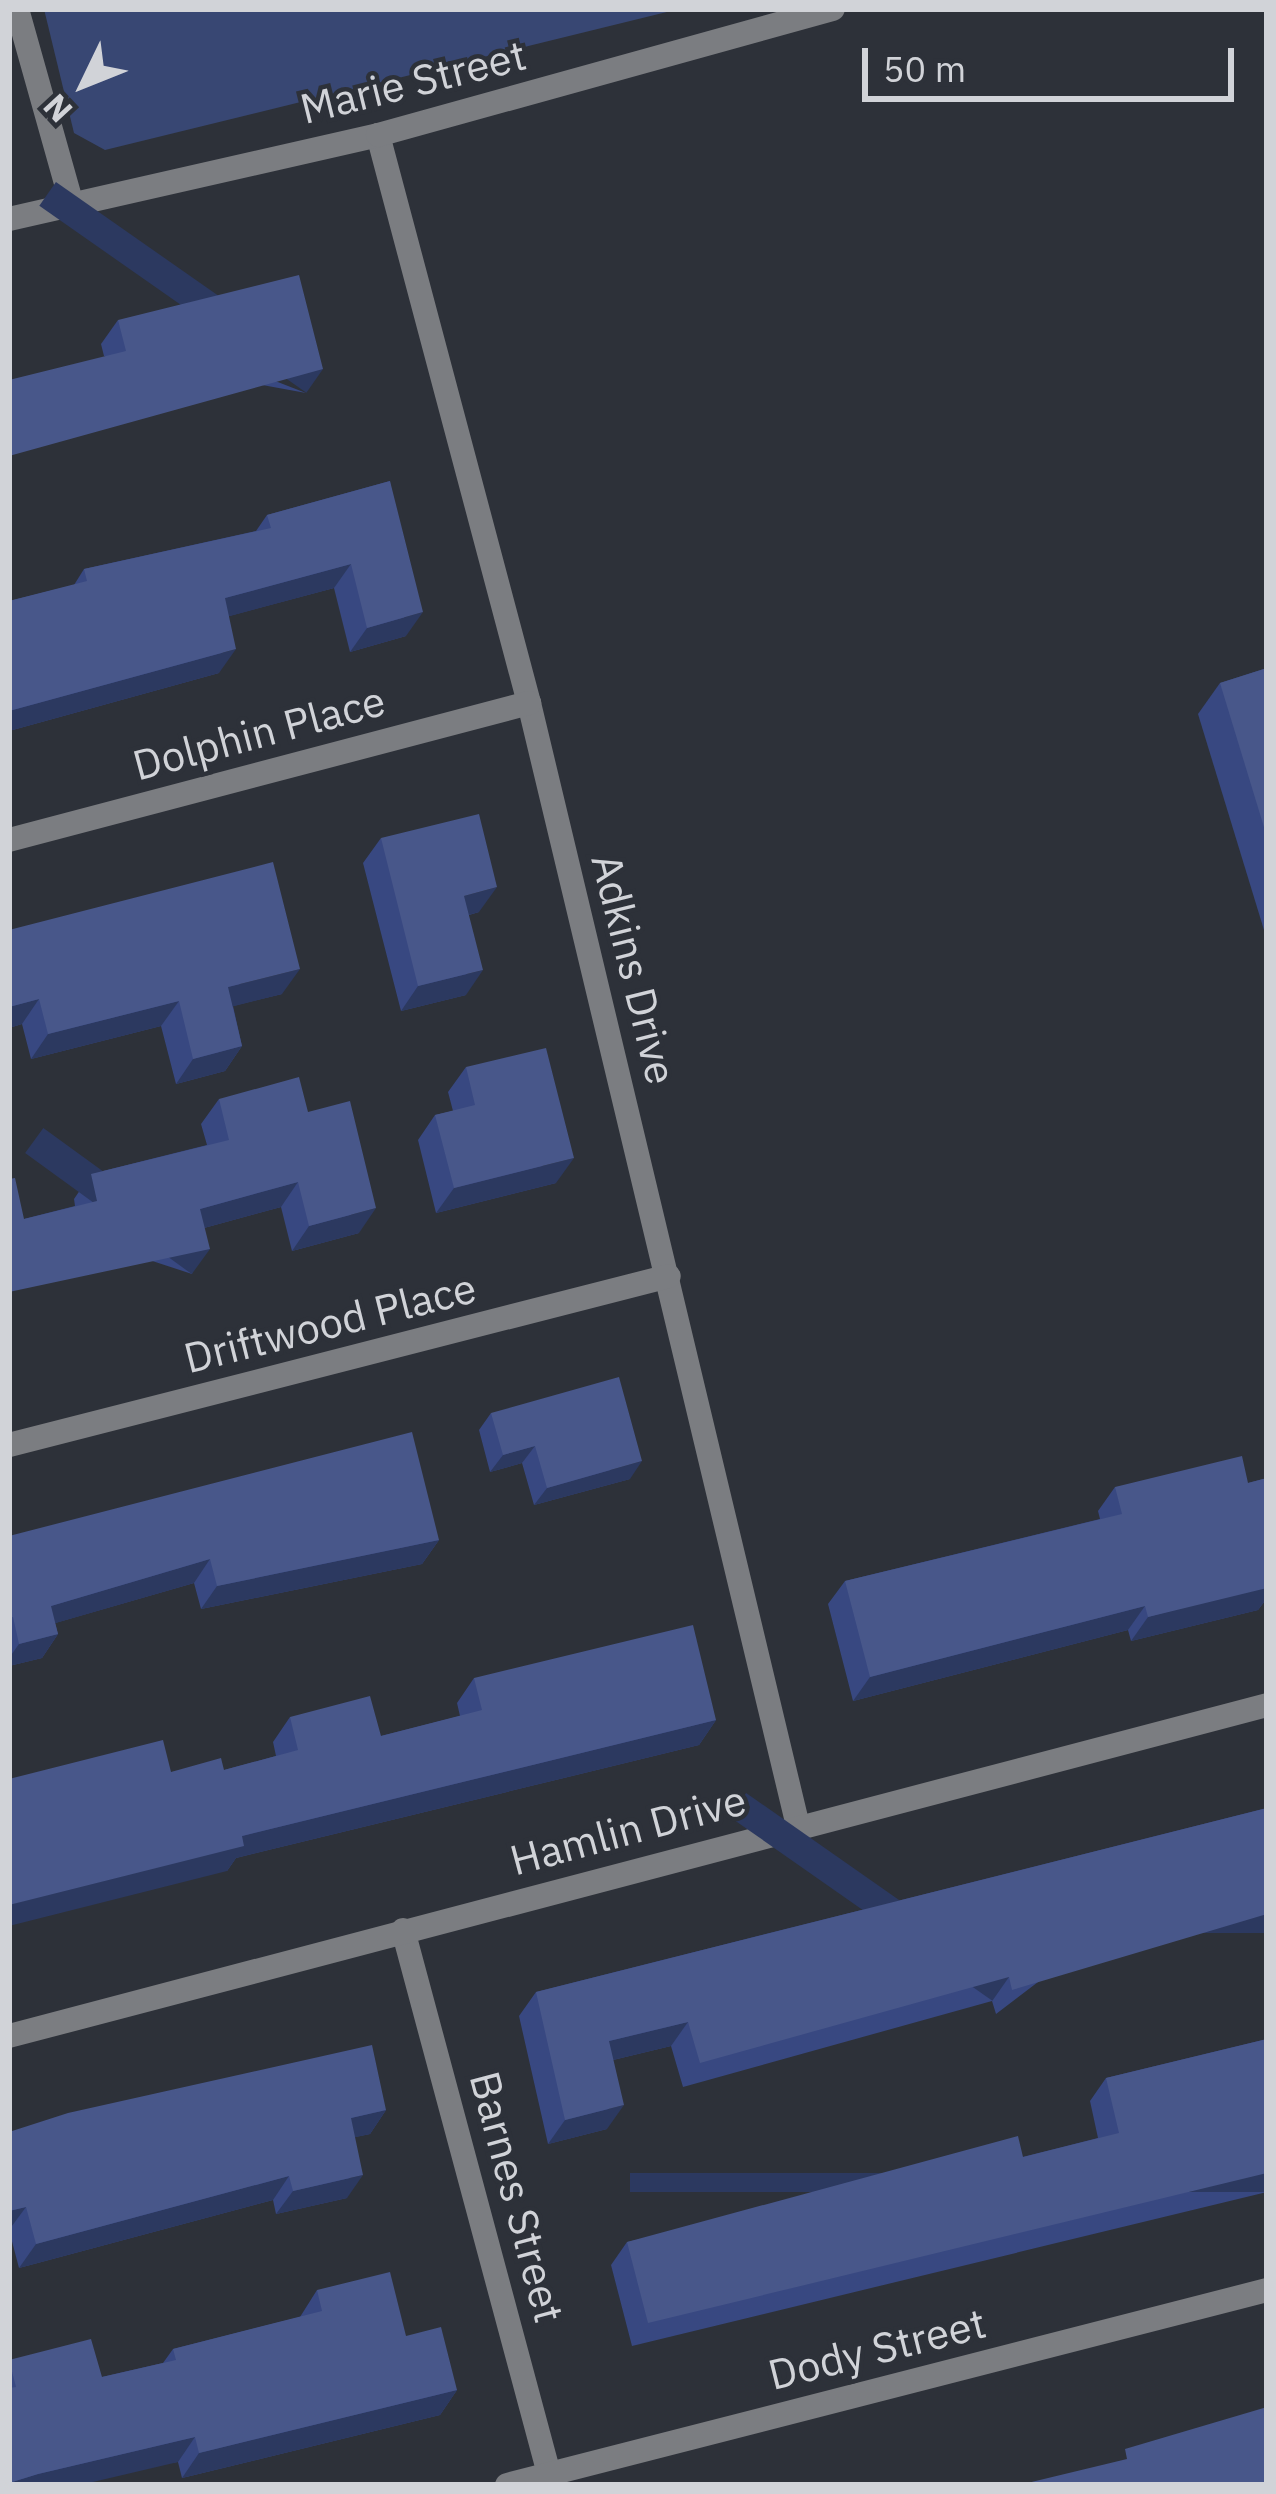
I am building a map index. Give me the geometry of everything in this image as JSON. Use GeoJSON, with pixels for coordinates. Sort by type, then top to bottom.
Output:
{"type":"FeatureCollection","features":[{"type":"Feature","properties":{"kind":"street"},"geometry":{"type":"LineString","coordinates":[[17,9],[71,201]]}},
{"type":"Feature","properties":{"kind":"street","name":"Marie Street"},"geometry":{"type":"LineString","coordinates":[[9,219],[71,201],[378,135],[833,9]]}},
{"type":"Feature","properties":{"kind":"street","name":"Adkins Drive"},"geometry":{"type":"LineString","coordinates":[[378,135],[529,703],[797,1826]]}},
{"type":"Feature","properties":{"kind":"street","name":"Dolphin Place"},"geometry":{"type":"LineString","coordinates":[[9,840],[529,703]]}},
{"type":"Feature","properties":{"kind":"street","name":"Driftwood Place"},"geometry":{"type":"LineString","coordinates":[[9,1445],[669,1276]]}},
{"type":"Feature","properties":{"kind":"street","name":"Hamlin Drive"},"geometry":{"type":"LineString","coordinates":[[9,2036],[1267,1705]]}},
{"type":"Feature","properties":{"kind":"street","name":"Barnes Street"},"geometry":{"type":"LineString","coordinates":[[403,1930],[552,2479]]}},
{"type":"Feature","properties":{"kind":"street","name":"Dody Street"},"geometry":{"type":"LineString","coordinates":[[507,2485],[552,2479],[1267,2290]]}},
{"type":"Feature","properties":{"kind":"shaded area"},"geometry":{"type":"Polygon","coordinates":[[[44,9],[679,9],[105,150],[74,133],[44,9]]]}},
{"type":"Feature","properties":{"kind":"building"},"geometry":{"type":"Polygon","coordinates":[[[299,275],[323,369],[9,456],[9,380],[126,351],[118,320],[299,275]]]}},
{"type":"Feature","properties":{"kind":"building"},"geometry":{"type":"Polygon","coordinates":[[[390,481],[423,612],[367,628],[351,564],[225,598],[236,649],[9,711],[9,601],[87,581],[84,569],[271,528],[267,515],[390,481]]]}},
{"type":"Feature","properties":{"kind":"building"},"geometry":{"type":"Polygon","coordinates":[[[1267,668],[1267,837],[1220,683],[1267,668]]]}},
{"type":"Feature","properties":{"kind":"building"},"geometry":{"type":"Polygon","coordinates":[[[479,814],[497,887],[464,896],[483,970],[418,986],[381,838],[479,814]]]}},
{"type":"Feature","properties":{"kind":"building"},"geometry":{"type":"Polygon","coordinates":[[[273,862],[300,969],[228,987],[242,1046],[193,1059],[179,1001],[48,1034],[39,999],[9,1007],[9,930],[273,862]]]}},
{"type":"Feature","properties":{"kind":"building"},"geometry":{"type":"Polygon","coordinates":[[[546,1048],[574,1158],[454,1188],[435,1115],[475,1105],[466,1067],[546,1048]]]}},
{"type":"Feature","properties":{"kind":"building"},"geometry":{"type":"Polygon","coordinates":[[[299,1077],[308,1112],[350,1101],[376,1208],[309,1226],[298,1182],[200,1209],[210,1249],[9,1292],[9,1179],[15,1178],[24,1219],[97,1201],[91,1174],[229,1140],[219,1099],[299,1077]]]}},
{"type":"Feature","properties":{"kind":"building"},"geometry":{"type":"Polygon","coordinates":[[[619,1377],[642,1461],[547,1488],[535,1446],[503,1455],[491,1413],[619,1377]]]}},
{"type":"Feature","properties":{"kind":"building"},"geometry":{"type":"Polygon","coordinates":[[[412,1432],[439,1540],[217,1586],[210,1559],[51,1606],[58,1634],[19,1644],[13,1617],[9,1618],[9,1536],[412,1432]]]}},
{"type":"Feature","properties":{"kind":"building"},"geometry":{"type":"Polygon","coordinates":[[[1242,1456],[1248,1483],[1267,1478],[1267,1588],[1148,1617],[1145,1606],[870,1677],[845,1581],[1122,1514],[1115,1487],[1242,1456]]]}},
{"type":"Feature","properties":{"kind":"building"},"geometry":{"type":"Polygon","coordinates":[[[693,1625],[716,1720],[242,1836],[244,1846],[9,1905],[9,1779],[163,1740],[171,1772],[221,1758],[224,1770],[298,1750],[290,1717],[370,1696],[381,1736],[482,1710],[474,1678],[693,1625]]]}},
{"type":"Feature","properties":{"kind":"building"},"geometry":{"type":"Polygon","coordinates":[[[1267,1808],[1267,1914],[1012,1990],[1009,1977],[700,2063],[688,2022],[609,2041],[624,2105],[565,2120],[536,1992],[1267,1808]]]}},
{"type":"Feature","properties":{"kind":"building"},"geometry":{"type":"Polygon","coordinates":[[[1267,2039],[1267,2173],[648,2323],[627,2242],[1018,2136],[1023,2157],[1119,2133],[1106,2078],[1267,2039]]]}},
{"type":"Feature","properties":{"kind":"building"},"geometry":{"type":"Polygon","coordinates":[[[372,2045],[386,2110],[351,2118],[363,2175],[293,2191],[289,2176],[36,2244],[26,2207],[9,2211],[9,2132],[68,2113],[372,2045]]]}},
{"type":"Feature","properties":{"kind":"building"},"geometry":{"type":"Polygon","coordinates":[[[390,2272],[406,2336],[441,2327],[457,2390],[199,2453],[195,2437],[9,2483],[9,2388],[16,2387],[9,2360],[91,2339],[102,2377],[176,2360],[173,2349],[322,2311],[317,2290],[390,2272]]]}},
{"type":"Feature","properties":{"kind":"building"},"geometry":{"type":"Polygon","coordinates":[[[1267,2407],[1267,2485],[1019,2485],[1127,2459],[1125,2449],[1267,2407]]]}}]}
